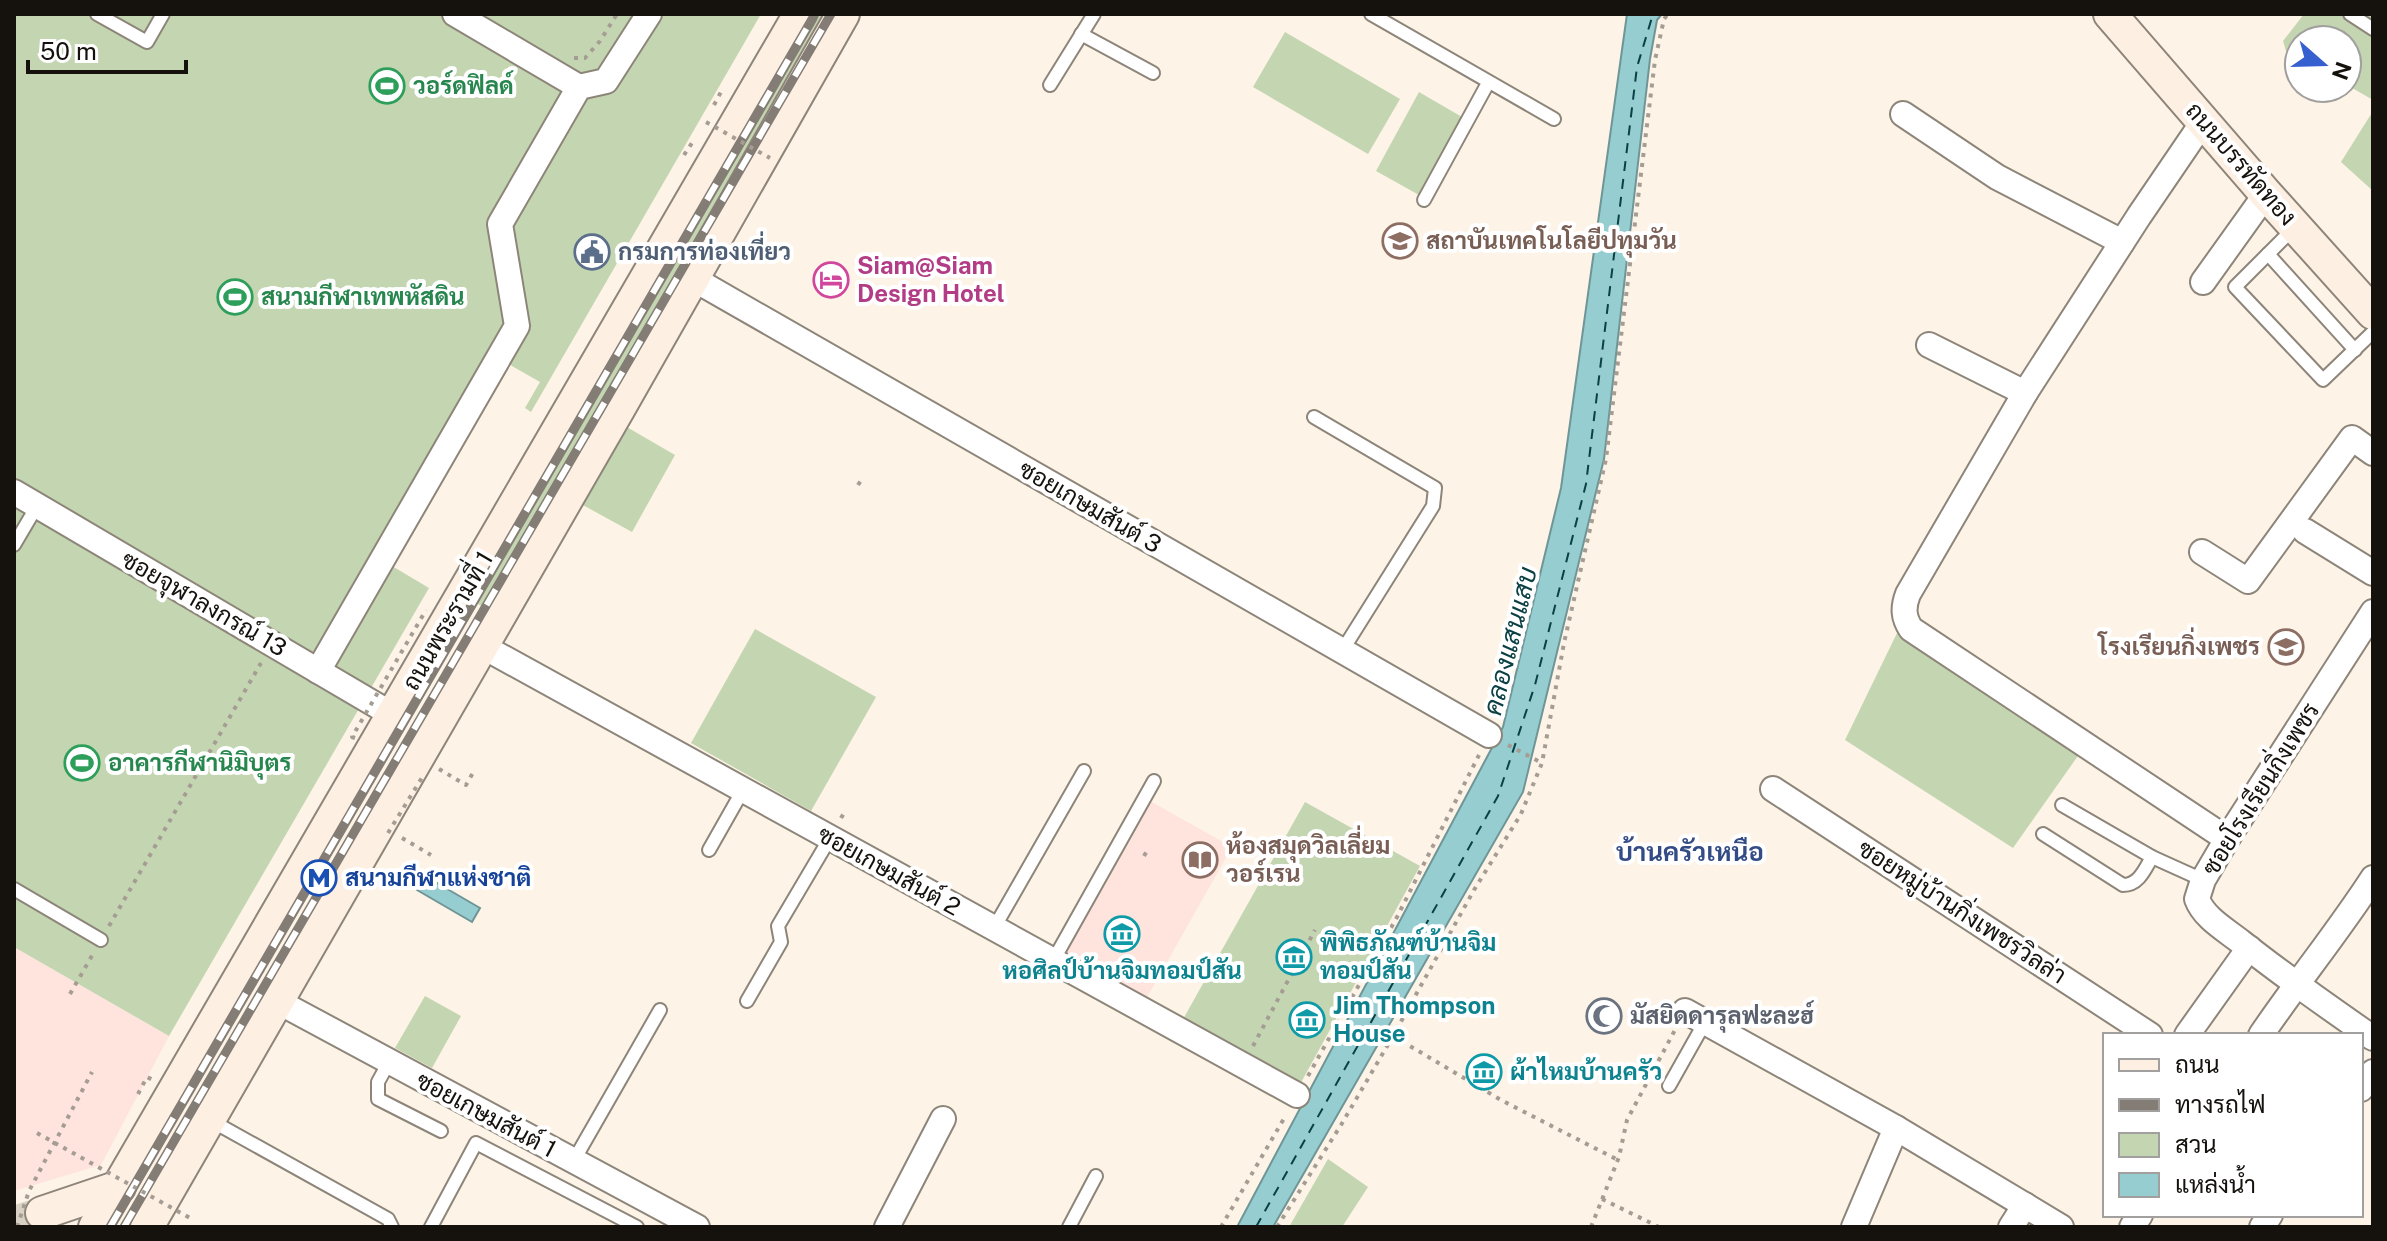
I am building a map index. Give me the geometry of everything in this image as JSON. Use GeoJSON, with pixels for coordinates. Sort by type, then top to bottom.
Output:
{"type":"FeatureCollection","features":[{"type":"Feature","properties":{"kind":"main road","name":"ถนนพระรามที่ 1"},"geometry":{"type":"LineString","coordinates":[[95,1227],[800,14]]}},
{"type":"Feature","properties":{"kind":"main road","name":"ถนนพระรามที่ 1"},"geometry":{"type":"LineString","coordinates":[[147,1227],[277,1001],[384,829],[482,646],[843,14]]}},
{"type":"Feature","properties":{"kind":"main road","name":"ถนนบรรทัดทอง"},"geometry":{"type":"LineString","coordinates":[[2114,15],[2203,122],[2373,313]]}},
{"type":"Feature","properties":{"kind":"main road"},"geometry":{"type":"LineString","coordinates":[[29,1220],[119,1187]]}},
{"type":"Feature","properties":{"kind":"street"},"geometry":{"type":"LineString","coordinates":[[455,14],[579,87],[606,81],[649,14]]}},
{"type":"Feature","properties":{"kind":"street"},"geometry":{"type":"LineString","coordinates":[[318,671],[517,326],[500,224],[579,87]]}},
{"type":"Feature","properties":{"kind":"street"},"geometry":{"type":"LineString","coordinates":[[1903,114],[1997,177],[2122,242]]}},
{"type":"Feature","properties":{"kind":"street"},"geometry":{"type":"LineString","coordinates":[[2203,122],[2025,393],[1904,603],[1906,621],[1911,629],[2227,839]]}},
{"type":"Feature","properties":{"kind":"street"},"geometry":{"type":"LineString","coordinates":[[2203,282],[2266,194]]}},
{"type":"Feature","properties":{"kind":"street","name":"ซอยเกษมสันต์ 3"},"geometry":{"type":"LineString","coordinates":[[692,278],[1489,735]]}},
{"type":"Feature","properties":{"kind":"street"},"geometry":{"type":"LineString","coordinates":[[1929,345],[2025,393]]}},
{"type":"Feature","properties":{"kind":"street"},"geometry":{"type":"LineString","coordinates":[[2202,552],[2248,581],[2352,438],[2373,453]]}},
{"type":"Feature","properties":{"kind":"street","name":"ซอยจุฬาลงกรณ์ 13"},"geometry":{"type":"LineString","coordinates":[[14,492],[393,715]]}},
{"type":"Feature","properties":{"kind":"street"},"geometry":{"type":"LineString","coordinates":[[2305,531],[2373,573]]}},
{"type":"Feature","properties":{"kind":"street","name":"ซอยโรงเรียนกิ่งเพชร"},"geometry":{"type":"LineString","coordinates":[[2373,612],[2227,839],[2203,880],[2197,899],[2206,913],[2249,948],[2373,1038]]}},
{"type":"Feature","properties":{"kind":"street","name":"ซอยเกษมสันต์ 2"},"geometry":{"type":"LineString","coordinates":[[482,646],[743,790],[836,828],[994,928],[1297,1095]]}},
{"type":"Feature","properties":{"kind":"street","name":"ซอยหมู่บ้านกิ่งเพชรวิลล่า"},"geometry":{"type":"LineString","coordinates":[[1773,789],[2147,1033]]}},
{"type":"Feature","properties":{"kind":"street"},"geometry":{"type":"LineString","coordinates":[[2262,1033],[2346,920],[2373,878]]}},
{"type":"Feature","properties":{"kind":"street"},"geometry":{"type":"LineString","coordinates":[[2188,1033],[2249,948]]}},
{"type":"Feature","properties":{"kind":"street","name":"ซอยเกษมสันต์ 1"},"geometry":{"type":"LineString","coordinates":[[277,1001],[697,1227]]}},
{"type":"Feature","properties":{"kind":"street"},"geometry":{"type":"LineString","coordinates":[[1695,1016],[1896,1128],[2061,1227]]}},
{"type":"Feature","properties":{"kind":"street"},"geometry":{"type":"LineString","coordinates":[[887,1227],[943,1119]]}},
{"type":"Feature","properties":{"kind":"street"},"geometry":{"type":"LineString","coordinates":[[1854,1227],[1896,1128]]}},
{"type":"Feature","properties":{"kind":"street"},"geometry":{"type":"LineString","coordinates":[[2011,1227],[2025,1205]]}},
{"type":"Feature","properties":{"kind":"lane"},"geometry":{"type":"LineString","coordinates":[[97,14],[147,42],[163,14]]}},
{"type":"Feature","properties":{"kind":"lane"},"geometry":{"type":"LineString","coordinates":[[1050,85],[1094,14]]}},
{"type":"Feature","properties":{"kind":"lane"},"geometry":{"type":"LineString","coordinates":[[1371,14],[1554,119]]}},
{"type":"Feature","properties":{"kind":"lane"},"geometry":{"type":"LineString","coordinates":[[2350,14],[2373,29]]}},
{"type":"Feature","properties":{"kind":"lane"},"geometry":{"type":"LineString","coordinates":[[1081,34],[1153,73]]}},
{"type":"Feature","properties":{"kind":"lane"},"geometry":{"type":"LineString","coordinates":[[1424,200],[1488,83]]}},
{"type":"Feature","properties":{"kind":"lane"},"geometry":{"type":"LineString","coordinates":[[2296,226],[2235,287],[2323,380],[2373,332]]}},
{"type":"Feature","properties":{"kind":"lane"},"geometry":{"type":"LineString","coordinates":[[2268,254],[2355,350]]}},
{"type":"Feature","properties":{"kind":"lane"},"geometry":{"type":"LineString","coordinates":[[1314,417],[1435,488],[1433,506],[1342,651]]}},
{"type":"Feature","properties":{"kind":"lane"},"geometry":{"type":"LineString","coordinates":[[14,545],[37,506]]}},
{"type":"Feature","properties":{"kind":"lane"},"geometry":{"type":"LineString","coordinates":[[994,928],[1084,771]]}},
{"type":"Feature","properties":{"kind":"lane"},"geometry":{"type":"LineString","coordinates":[[1053,961],[1148,788]]}},
{"type":"Feature","properties":{"kind":"lane"},"geometry":{"type":"LineString","coordinates":[[709,850],[743,790]]}},
{"type":"Feature","properties":{"kind":"lane"},"geometry":{"type":"LineString","coordinates":[[2062,805],[2152,857],[2203,880]]}},
{"type":"Feature","properties":{"kind":"lane"},"geometry":{"type":"LineString","coordinates":[[747,1001],[781,942],[778,926],[836,828]]}},
{"type":"Feature","properties":{"kind":"lane"},"geometry":{"type":"LineString","coordinates":[[2043,834],[2123,885],[2134,883],[2152,857]]}},
{"type":"Feature","properties":{"kind":"lane"},"geometry":{"type":"LineString","coordinates":[[14,889],[101,940]]}},
{"type":"Feature","properties":{"kind":"lane"},"geometry":{"type":"LineString","coordinates":[[573,1162],[660,1010]]}},
{"type":"Feature","properties":{"kind":"lane"},"geometry":{"type":"LineString","coordinates":[[1669,1086],[1695,1016]]}},
{"type":"Feature","properties":{"kind":"lane"},"geometry":{"type":"LineString","coordinates":[[389,1062],[378,1082],[378,1099],[441,1131]]}},
{"type":"Feature","properties":{"kind":"lane"},"geometry":{"type":"LineString","coordinates":[[209,1119],[388,1219],[392,1227]]}},
{"type":"Feature","properties":{"kind":"lane"},"geometry":{"type":"LineString","coordinates":[[431,1227],[476,1143],[637,1227]]}},
{"type":"Feature","properties":{"kind":"lane"},"geometry":{"type":"LineString","coordinates":[[1069,1227],[1096,1176]]}},
{"type":"Feature","properties":{"kind":"path"},"geometry":{"type":"LineString","coordinates":[[567,58],[585,58],[617,14]]}},
{"type":"Feature","properties":{"kind":"path"},"geometry":{"type":"LineString","coordinates":[[1277,1227],[1393,1036],[1474,890],[1521,814],[1542,763],[1564,643],[1606,459],[1655,60],[1664,19],[1668,14]]}},
{"type":"Feature","properties":{"kind":"path"},"geometry":{"type":"LineString","coordinates":[[706,122],[770,158]]}},
{"type":"Feature","properties":{"kind":"path"},"geometry":{"type":"LineString","coordinates":[[858,485],[862,479]]}},
{"type":"Feature","properties":{"kind":"path"},"geometry":{"type":"LineString","coordinates":[[355,738],[352,737],[426,610]]}},
{"type":"Feature","properties":{"kind":"path"},"geometry":{"type":"LineString","coordinates":[[70,994],[272,644]]}},
{"type":"Feature","properties":{"kind":"path"},"geometry":{"type":"LineString","coordinates":[[1221,1227],[1397,917],[1489,735],[1542,763]]}},
{"type":"Feature","properties":{"kind":"path"},"geometry":{"type":"LineString","coordinates":[[433,766],[466,785],[474,771]]}},
{"type":"Feature","properties":{"kind":"path"},"geometry":{"type":"LineString","coordinates":[[423,776],[384,829],[431,855]]}},
{"type":"Feature","properties":{"kind":"path"},"geometry":{"type":"LineString","coordinates":[[836,828],[846,810]]}},
{"type":"Feature","properties":{"kind":"path"},"geometry":{"type":"LineString","coordinates":[[1242,1066],[1315,930]]}},
{"type":"Feature","properties":{"kind":"path"},"geometry":{"type":"LineString","coordinates":[[1591,1227],[1618,1160],[1627,1120],[1695,1016]]}},
{"type":"Feature","properties":{"kind":"path"},"geometry":{"type":"LineString","coordinates":[[1393,1036],[1501,1100],[1618,1160]]}},
{"type":"Feature","properties":{"kind":"path"},"geometry":{"type":"LineString","coordinates":[[29,1220],[29,1191],[92,1072]]}},
{"type":"Feature","properties":{"kind":"path"},"geometry":{"type":"LineString","coordinates":[[138,1094],[147,1077]]}},
{"type":"Feature","properties":{"kind":"path"},"geometry":{"type":"LineString","coordinates":[[37,1133],[190,1218]]}},
{"type":"Feature","properties":{"kind":"path"},"geometry":{"type":"LineString","coordinates":[[1602,1199],[1659,1227]]}},
{"type":"Feature","properties":{"kind":"shaded area"},"geometry":{"type":"Polygon","coordinates":[[[1150,801],[1232,847],[1145,1001],[1064,954],[1150,801]]]}},
{"type":"Feature","properties":{"kind":"shaded area"},"geometry":{"type":"Polygon","coordinates":[[[14,947],[169,1036],[101,1165],[14,1191],[14,947]]]}},
{"type":"Feature","properties":{"kind":"green space","name":"สนามกีฬาแห่งชาติ"},"geometry":{"type":"Polygon","coordinates":[[[14,14],[761,14],[531,412],[525,408],[540,382],[505,362],[392,566],[429,588],[169,1036],[14,947],[14,14]]]}},
{"type":"Feature","properties":{"kind":"green space"},"geometry":{"type":"Polygon","coordinates":[[[807,14],[835,14],[489,611],[469,598],[807,14]]]}},
{"type":"Feature","properties":{"kind":"green space"},"geometry":{"type":"Polygon","coordinates":[[[2304,14],[2373,14],[2373,100],[2363,94],[2363,24],[2296,24],[2304,14]]]}},
{"type":"Feature","properties":{"kind":"green space"},"geometry":{"type":"Polygon","coordinates":[[[1285,32],[1400,99],[1368,154],[1253,87],[1285,32]]]}},
{"type":"Feature","properties":{"kind":"green space"},"geometry":{"type":"Polygon","coordinates":[[[1419,92],[1462,117],[1419,195],[1376,171],[1419,92]]]}},
{"type":"Feature","properties":{"kind":"green space"},"geometry":{"type":"Polygon","coordinates":[[[2373,111],[2373,191],[2341,162],[2373,111]]]}},
{"type":"Feature","properties":{"kind":"green space"},"geometry":{"type":"Polygon","coordinates":[[[625,426],[675,455],[632,532],[581,504],[625,426]]]}},
{"type":"Feature","properties":{"kind":"green space"},"geometry":{"type":"Polygon","coordinates":[[[755,629],[876,697],[811,811],[691,743],[755,629]]]}},
{"type":"Feature","properties":{"kind":"green space"},"geometry":{"type":"Polygon","coordinates":[[[1899,629],[2080,753],[2013,848],[1845,740],[1899,629]]]}},
{"type":"Feature","properties":{"kind":"green space","name":"พิพิธภัณฑ์บ้านจิม ทอมป์สัน"},"geometry":{"type":"Polygon","coordinates":[[[1305,802],[1420,866],[1298,1088],[1182,1021],[1305,802]]]}},
{"type":"Feature","properties":{"kind":"green space"},"geometry":{"type":"Polygon","coordinates":[[[425,996],[461,1016],[432,1068],[395,1048],[425,996]]]}},
{"type":"Feature","properties":{"kind":"green space"},"geometry":{"type":"Polygon","coordinates":[[[1328,1159],[1368,1187],[1342,1227],[1289,1227],[1328,1159]]]}},
{"type":"Feature","properties":{"kind":"water","name":"คลองแสนแสบ"},"geometry":{"type":"Polygon","coordinates":[[[1627,14],[1662,14],[1657,20],[1650,59],[1604,459],[1523,792],[1273,1227],[1237,1227],[1503,727],[1561,488],[1627,14]]]}},
{"type":"Feature","properties":{"kind":"water"},"geometry":{"type":"Polygon","coordinates":[[[425,876],[480,908],[472,922],[417,890],[425,876]]]}},
{"type":"Feature","properties":{"kind":"ferry route"},"geometry":{"type":"LineString","coordinates":[[1256,1227],[1498,796],[1535,685],[1586,484],[1637,67],[1653,14]]}},
{"type":"Feature","properties":{"kind":"tunnel"},"geometry":{"type":"LineString","coordinates":[[14,1222],[42,1213]]}},
{"type":"Feature","properties":{"kind":"railway"},"geometry":{"type":"LineString","coordinates":[[110,1227],[815,14]]}},
{"type":"Feature","properties":{"kind":"railway"},"geometry":{"type":"LineString","coordinates":[[124,1227],[831,14]]}},
{"type":"Feature","properties":{"kind":"place","name":"วอร์ดฟิลด์"},"geometry":{"type":"Point","coordinates":[387,86]}},
{"type":"Feature","properties":{"kind":"place","name":"สถาบันเทคโนโลยีปทุมวัน"},"geometry":{"type":"Point","coordinates":[1400,241]}},
{"type":"Feature","properties":{"kind":"place","name":"กรมการท่องเที่ยว"},"geometry":{"type":"Point","coordinates":[592,252]}},
{"type":"Feature","properties":{"kind":"place","name":"Siam@Siam Design Hotel"},"geometry":{"type":"Point","coordinates":[831,280]}},
{"type":"Feature","properties":{"kind":"place","name":"สนามกีฬาเทพหัสดิน"},"geometry":{"type":"Point","coordinates":[235,297]}},
{"type":"Feature","properties":{"kind":"place","name":"โรงเรียนกิ่งเพชร"},"geometry":{"type":"Point","coordinates":[2286,647]}},
{"type":"Feature","properties":{"kind":"place","name":"อาคารกีฬานิมิบุตร"},"geometry":{"type":"Point","coordinates":[82,763]}},
{"type":"Feature","properties":{"kind":"place","name":"ห้องสมุดวิลเลี่ยม วอร์เรน"},"geometry":{"type":"Point","coordinates":[1200,860]}},
{"type":"Feature","properties":{"kind":"place","name":"สนามกีฬาแห่งชาติ"},"geometry":{"type":"Point","coordinates":[319,878]}},
{"type":"Feature","properties":{"kind":"place","name":"หอศิลป์บ้านจิมทอมป์สัน"},"geometry":{"type":"Point","coordinates":[1122,934]}},
{"type":"Feature","properties":{"kind":"place","name":"พิพิธภัณฑ์บ้านจิม ทอมป์สัน"},"geometry":{"type":"Point","coordinates":[1294,957]}},
{"type":"Feature","properties":{"kind":"place","name":"มัสยิดดารุลฟะละฮ์"},"geometry":{"type":"Point","coordinates":[1604,1016]}},
{"type":"Feature","properties":{"kind":"place","name":"Jim Thompson House"},"geometry":{"type":"Point","coordinates":[1307,1020]}},
{"type":"Feature","properties":{"kind":"place","name":"ผ้าไหมบ้านครัว"},"geometry":{"type":"Point","coordinates":[1484,1072]}},
{"type":"Feature","properties":{"kind":"district","name":"บ้านครัวเหนือ"},"geometry":{"type":"Point","coordinates":[1690,852]}}]}
